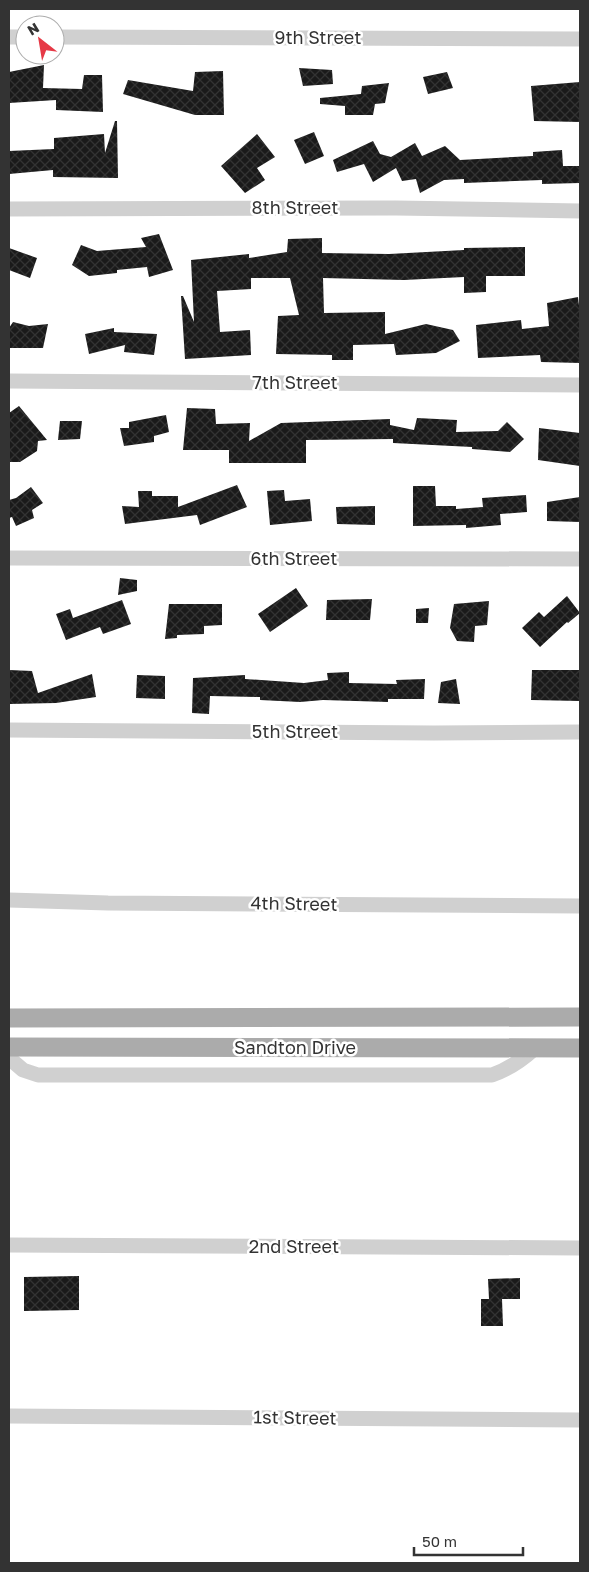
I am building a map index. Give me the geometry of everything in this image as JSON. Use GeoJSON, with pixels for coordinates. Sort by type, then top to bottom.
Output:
{"type":"FeatureCollection","features":[{"type":"Feature","properties":{"kind":"main road","name":"Sandton Drive"},"geometry":{"type":"LineString","coordinates":[[9,1018],[580,1017]]}},
{"type":"Feature","properties":{"kind":"main road","name":"Sandton Drive"},"geometry":{"type":"LineString","coordinates":[[9,1047],[580,1048]]}},
{"type":"Feature","properties":{"kind":"street","name":"9th Street"},"geometry":{"type":"LineString","coordinates":[[65,37],[580,38]]}},
{"type":"Feature","properties":{"kind":"street","name":"8th Street"},"geometry":{"type":"LineString","coordinates":[[9,209],[396,208],[580,211]]}},
{"type":"Feature","properties":{"kind":"street","name":"7th Street"},"geometry":{"type":"LineString","coordinates":[[9,381],[580,385]]}},
{"type":"Feature","properties":{"kind":"street","name":"6th Street"},"geometry":{"type":"LineString","coordinates":[[9,558],[580,559]]}},
{"type":"Feature","properties":{"kind":"street","name":"5th Street"},"geometry":{"type":"LineString","coordinates":[[9,730],[434,733],[580,732]]}},
{"type":"Feature","properties":{"kind":"street","name":"4th Street"},"geometry":{"type":"LineString","coordinates":[[9,900],[128,903],[580,906]]}},
{"type":"Feature","properties":{"kind":"street"},"geometry":{"type":"LineString","coordinates":[[9,1058],[22,1070],[38,1075],[483,1075],[507,1070],[523,1060],[534,1048]]}},
{"type":"Feature","properties":{"kind":"street","name":"2nd Street"},"geometry":{"type":"LineString","coordinates":[[9,1246],[580,1248]]}},
{"type":"Feature","properties":{"kind":"street","name":"1st Street"},"geometry":{"type":"LineString","coordinates":[[9,1416],[580,1420]]}},
{"type":"Feature","properties":{"kind":"building"},"geometry":{"type":"Polygon","coordinates":[[[44,65],[43,88],[82,89],[84,75],[102,75],[103,112],[56,110],[56,100],[9,103],[9,72],[44,65]]]}},
{"type":"Feature","properties":{"kind":"building"},"geometry":{"type":"Polygon","coordinates":[[[299,68],[332,70],[333,84],[303,86],[299,68]]]}},
{"type":"Feature","properties":{"kind":"building"},"geometry":{"type":"Polygon","coordinates":[[[223,71],[224,115],[195,115],[123,94],[128,80],[193,91],[195,72],[223,71]]]}},
{"type":"Feature","properties":{"kind":"building"},"geometry":{"type":"Polygon","coordinates":[[[447,72],[453,88],[428,94],[423,77],[447,72]]]}},
{"type":"Feature","properties":{"kind":"building"},"geometry":{"type":"Polygon","coordinates":[[[580,82],[580,122],[534,121],[531,86],[580,82]]]}},
{"type":"Feature","properties":{"kind":"building"},"geometry":{"type":"Polygon","coordinates":[[[389,83],[385,103],[375,104],[373,115],[345,115],[345,106],[320,104],[320,98],[361,94],[362,86],[389,83]]]}},
{"type":"Feature","properties":{"kind":"building"},"geometry":{"type":"Polygon","coordinates":[[[115,121],[117,121],[118,178],[53,177],[53,170],[9,174],[9,151],[54,149],[54,138],[104,134],[105,153],[115,121]]]}},
{"type":"Feature","properties":{"kind":"building"},"geometry":{"type":"Polygon","coordinates":[[[314,132],[324,156],[305,164],[294,140],[314,132]]]}},
{"type":"Feature","properties":{"kind":"building"},"geometry":{"type":"Polygon","coordinates":[[[257,134],[275,157],[257,168],[265,180],[245,193],[221,166],[257,134]]]}},
{"type":"Feature","properties":{"kind":"building"},"geometry":{"type":"Polygon","coordinates":[[[373,141],[380,154],[391,157],[415,143],[422,156],[445,146],[460,160],[533,156],[533,152],[562,150],[563,166],[580,166],[580,183],[542,184],[542,180],[464,183],[464,179],[444,180],[420,193],[416,179],[402,181],[396,168],[373,182],[364,164],[337,172],[333,160],[373,141]]]}},
{"type":"Feature","properties":{"kind":"building"},"geometry":{"type":"Polygon","coordinates":[[[159,234],[173,270],[149,277],[147,267],[117,270],[117,273],[89,276],[72,265],[81,245],[97,251],[146,247],[141,238],[159,234]]]}},
{"type":"Feature","properties":{"kind":"building"},"geometry":{"type":"Polygon","coordinates":[[[322,238],[322,253],[389,254],[464,250],[464,248],[525,247],[525,276],[486,276],[486,292],[464,293],[464,277],[404,280],[323,278],[324,313],[385,312],[385,334],[426,324],[453,330],[460,341],[436,353],[396,355],[394,344],[353,345],[353,360],[332,360],[332,355],[276,354],[278,316],[299,315],[290,278],[251,278],[251,289],[217,291],[220,332],[250,330],[251,355],[185,359],[181,296],[183,296],[194,322],[191,260],[249,254],[249,258],[287,252],[288,239],[322,238]]]}},
{"type":"Feature","properties":{"kind":"building"},"geometry":{"type":"Polygon","coordinates":[[[9,248],[37,258],[30,278],[9,270],[9,248]]]}},
{"type":"Feature","properties":{"kind":"building"},"geometry":{"type":"Polygon","coordinates":[[[578,297],[580,363],[541,362],[540,355],[478,358],[476,325],[521,320],[522,329],[549,326],[547,303],[578,297]]]}},
{"type":"Feature","properties":{"kind":"building"},"geometry":{"type":"Polygon","coordinates":[[[13,322],[29,326],[48,324],[43,348],[9,348],[9,328],[13,322]]]}},
{"type":"Feature","properties":{"kind":"building"},"geometry":{"type":"Polygon","coordinates":[[[114,328],[114,332],[157,334],[154,355],[124,352],[125,345],[89,354],[85,334],[114,328]]]}},
{"type":"Feature","properties":{"kind":"building"},"geometry":{"type":"Polygon","coordinates":[[[19,406],[47,440],[38,441],[37,451],[20,462],[9,462],[9,413],[19,406]]]}},
{"type":"Feature","properties":{"kind":"building"},"geometry":{"type":"Polygon","coordinates":[[[187,408],[215,409],[216,424],[250,423],[249,441],[281,423],[390,419],[390,425],[414,430],[417,418],[457,420],[456,432],[498,431],[507,422],[524,439],[510,452],[472,449],[472,447],[393,443],[393,439],[306,440],[306,463],[229,463],[229,450],[183,450],[187,408]]]}},
{"type":"Feature","properties":{"kind":"building"},"geometry":{"type":"Polygon","coordinates":[[[166,415],[169,432],[154,436],[154,442],[124,446],[120,428],[129,428],[129,422],[166,415]]]}},
{"type":"Feature","properties":{"kind":"building"},"geometry":{"type":"Polygon","coordinates":[[[60,421],[82,421],[80,439],[58,440],[60,421]]]}},
{"type":"Feature","properties":{"kind":"building"},"geometry":{"type":"Polygon","coordinates":[[[539,428],[580,433],[580,466],[538,460],[539,428]]]}},
{"type":"Feature","properties":{"kind":"building"},"geometry":{"type":"Polygon","coordinates":[[[237,485],[247,507],[200,525],[197,515],[125,524],[122,506],[139,507],[138,491],[152,491],[152,496],[178,496],[178,507],[237,485]]]}},
{"type":"Feature","properties":{"kind":"building"},"geometry":{"type":"Polygon","coordinates":[[[413,486],[435,486],[436,506],[456,506],[456,509],[483,507],[482,498],[526,495],[527,512],[500,514],[501,525],[466,528],[466,525],[413,526],[413,486]]]}},
{"type":"Feature","properties":{"kind":"building"},"geometry":{"type":"Polygon","coordinates":[[[31,487],[43,503],[32,510],[34,518],[16,526],[12,517],[9,518],[9,500],[16,498],[31,487]]]}},
{"type":"Feature","properties":{"kind":"building"},"geometry":{"type":"Polygon","coordinates":[[[284,490],[285,501],[310,499],[312,521],[270,525],[267,491],[284,490]]]}},
{"type":"Feature","properties":{"kind":"building"},"geometry":{"type":"Polygon","coordinates":[[[580,497],[580,522],[547,521],[547,502],[580,497]]]}},
{"type":"Feature","properties":{"kind":"building"},"geometry":{"type":"Polygon","coordinates":[[[375,506],[375,525],[337,524],[336,507],[375,506]]]}},
{"type":"Feature","properties":{"kind":"building"},"geometry":{"type":"Polygon","coordinates":[[[120,578],[137,580],[137,591],[118,595],[120,578]]]}},
{"type":"Feature","properties":{"kind":"building"},"geometry":{"type":"Polygon","coordinates":[[[296,588],[308,606],[270,632],[258,614],[296,588]]]}},
{"type":"Feature","properties":{"kind":"building"},"geometry":{"type":"Polygon","coordinates":[[[567,596],[580,613],[567,622],[540,647],[522,628],[539,612],[544,617],[567,596]]]}},
{"type":"Feature","properties":{"kind":"building"},"geometry":{"type":"Polygon","coordinates":[[[372,599],[370,620],[326,620],[327,600],[372,599]]]}},
{"type":"Feature","properties":{"kind":"building"},"geometry":{"type":"Polygon","coordinates":[[[122,600],[131,624],[103,634],[100,627],[66,640],[56,614],[70,609],[73,618],[122,600]]]}},
{"type":"Feature","properties":{"kind":"building"},"geometry":{"type":"Polygon","coordinates":[[[489,601],[487,625],[475,626],[474,642],[457,641],[450,628],[454,604],[489,601]]]}},
{"type":"Feature","properties":{"kind":"building"},"geometry":{"type":"Polygon","coordinates":[[[169,604],[222,604],[222,625],[204,626],[204,634],[177,635],[177,638],[165,639],[169,604]]]}},
{"type":"Feature","properties":{"kind":"building"},"geometry":{"type":"Polygon","coordinates":[[[429,608],[428,623],[416,623],[416,609],[429,608]]]}},
{"type":"Feature","properties":{"kind":"building"},"geometry":{"type":"Polygon","coordinates":[[[9,670],[32,671],[38,693],[92,674],[96,697],[56,703],[9,704],[9,670]]]}},
{"type":"Feature","properties":{"kind":"building"},"geometry":{"type":"Polygon","coordinates":[[[532,670],[580,670],[580,701],[531,700],[532,670]]]}},
{"type":"Feature","properties":{"kind":"building"},"geometry":{"type":"Polygon","coordinates":[[[349,672],[349,683],[397,684],[396,680],[425,679],[424,699],[388,699],[388,702],[323,700],[300,702],[260,700],[260,697],[210,696],[209,714],[192,713],[193,678],[245,675],[245,679],[304,683],[328,680],[327,673],[349,672]]]}},
{"type":"Feature","properties":{"kind":"building"},"geometry":{"type":"Polygon","coordinates":[[[137,675],[165,676],[165,699],[136,698],[137,675]]]}},
{"type":"Feature","properties":{"kind":"building"},"geometry":{"type":"Polygon","coordinates":[[[456,679],[460,704],[438,703],[441,682],[456,679]]]}},
{"type":"Feature","properties":{"kind":"building"},"geometry":{"type":"Polygon","coordinates":[[[79,1276],[79,1310],[24,1311],[24,1277],[79,1276]]]}},
{"type":"Feature","properties":{"kind":"building"},"geometry":{"type":"Polygon","coordinates":[[[520,1278],[520,1299],[502,1299],[503,1326],[481,1326],[481,1299],[489,1299],[488,1279],[520,1278]]]}}]}
